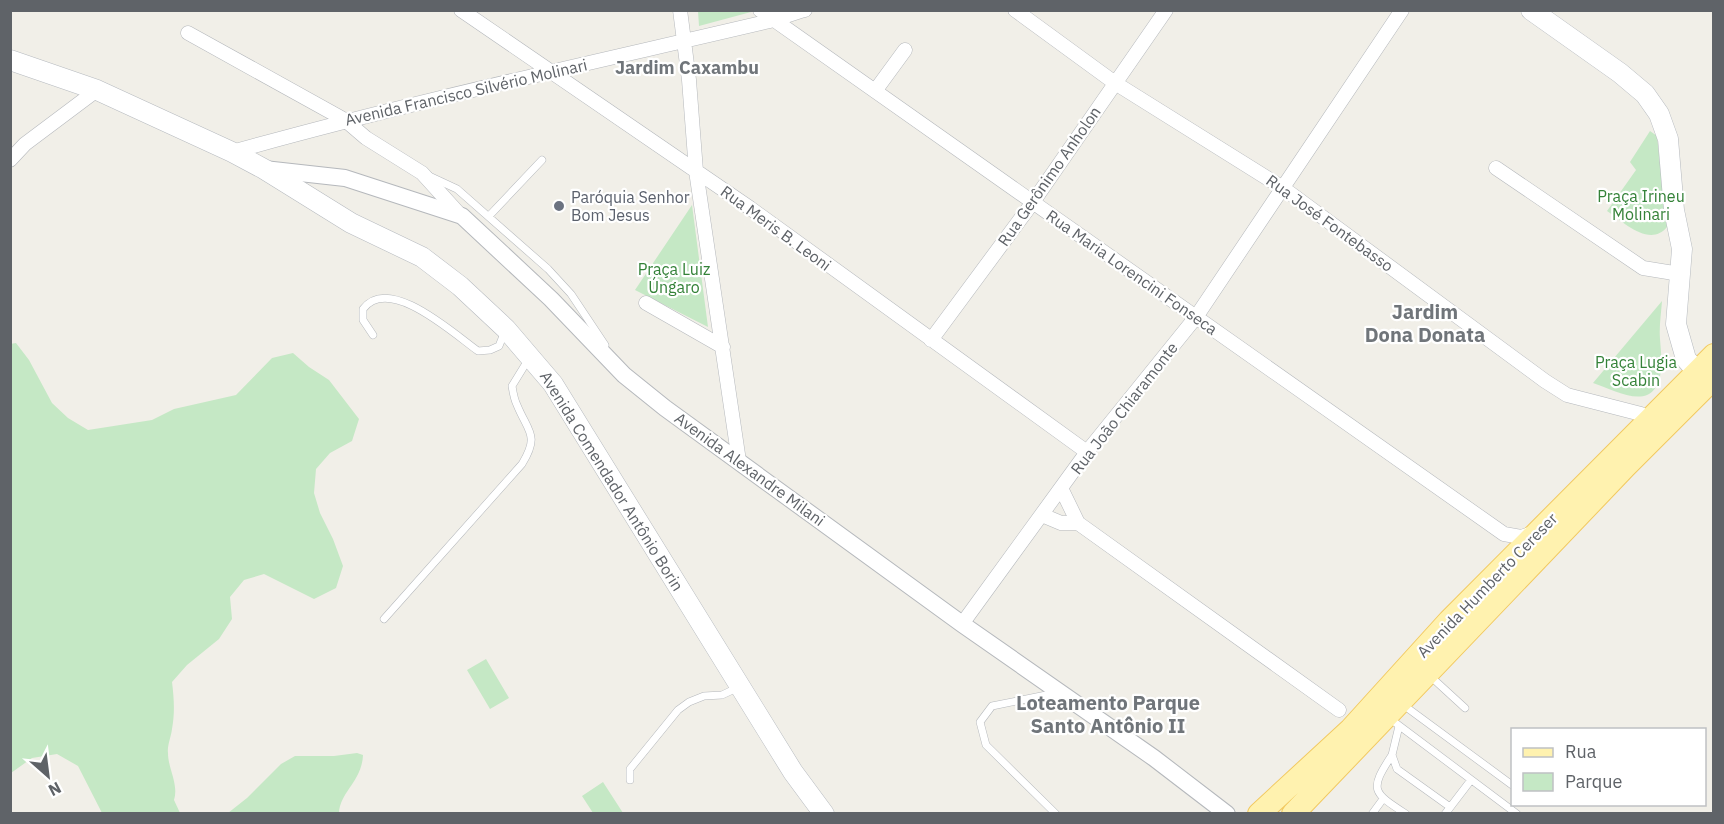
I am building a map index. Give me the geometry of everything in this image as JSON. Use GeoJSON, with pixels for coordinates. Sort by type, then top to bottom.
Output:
{"type":"FeatureCollection","features":[{"type":"Feature","properties":{"kind":"main road"},"geometry":{"type":"LineString","coordinates":[[1531,10],[1646,94],[1659,114],[1668,139],[1674,210],[1682,249],[1676,324],[1686,360],[1706,378]]}},
{"type":"Feature","properties":{"kind":"main road","name":"Avenida Comendador Antônio Borin"},"geometry":{"type":"LineString","coordinates":[[10,60],[97,90],[264,169],[351,223],[422,257],[460,286],[506,328],[553,384],[794,772],[824,813]]}},
{"type":"Feature","properties":{"kind":"main road","name":"Avenida Humberto Cereser"},"geometry":{"type":"LineString","coordinates":[[1293,813],[1395,715],[1428,674],[1644,448],[1706,378],[1713,355]]}},
{"type":"Feature","properties":{"kind":"main road","name":"Avenida Humberto Cereser"},"geometry":{"type":"LineString","coordinates":[[1259,813],[1351,729],[1449,621],[1647,423],[1706,378]]}},
{"type":"Feature","properties":{"kind":"street","name":"Rua Meris B. Leoni"},"geometry":{"type":"LineString","coordinates":[[461,10],[696,171],[1087,452]]}},
{"type":"Feature","properties":{"kind":"street"},"geometry":{"type":"LineString","coordinates":[[680,10],[696,171],[739,461]]}},
{"type":"Feature","properties":{"kind":"street","name":"Rua Maria Lorencini Fonseca"},"geometry":{"type":"LineString","coordinates":[[760,10],[1504,534]]}},
{"type":"Feature","properties":{"kind":"street","name":"Avenida Francisco Silvério Molinari"},"geometry":{"type":"LineString","coordinates":[[232,152],[345,120],[684,39],[774,20],[805,10]]}},
{"type":"Feature","properties":{"kind":"street","name":"Rua José Fontebasso"},"geometry":{"type":"LineString","coordinates":[[1015,10],[1115,83],[1283,188],[1545,381],[1567,395],[1641,414],[1647,423]]}},
{"type":"Feature","properties":{"kind":"street","name":"Rua Gerônimo Anholon"},"geometry":{"type":"LineString","coordinates":[[931,340],[1032,202],[1166,10]]}},
{"type":"Feature","properties":{"kind":"street","name":"Rua João Chiaramonte"},"geometry":{"type":"LineString","coordinates":[[962,624],[1087,452],[1196,317],[1401,10]]}},
{"type":"Feature","properties":{"kind":"street"},"geometry":{"type":"LineString","coordinates":[[188,33],[345,120],[366,138],[422,173],[462,216]]}},
{"type":"Feature","properties":{"kind":"street"},"geometry":{"type":"LineString","coordinates":[[875,92],[905,50]]}},
{"type":"Feature","properties":{"kind":"street"},"geometry":{"type":"LineString","coordinates":[[10,160],[25,144],[97,90]]}},
{"type":"Feature","properties":{"kind":"street"},"geometry":{"type":"LineString","coordinates":[[1496,168],[1643,268],[1680,274]]}},
{"type":"Feature","properties":{"kind":"street","name":"Avenida Alexandre Milani"},"geometry":{"type":"LineString","coordinates":[[264,169],[345,178],[462,216],[551,299],[624,375],[665,408],[962,624],[1154,758],[1227,813]]}},
{"type":"Feature","properties":{"kind":"street"},"geometry":{"type":"LineString","coordinates":[[646,303],[723,346]]}},
{"type":"Feature","properties":{"kind":"street"},"geometry":{"type":"LineString","coordinates":[[1644,448],[1647,423]]}},
{"type":"Feature","properties":{"kind":"street"},"geometry":{"type":"LineString","coordinates":[[1061,488],[1078,524],[1339,710]]}},
{"type":"Feature","properties":{"kind":"street"},"geometry":{"type":"LineString","coordinates":[[1042,515],[1061,523],[1078,524]]}},
{"type":"Feature","properties":{"kind":"street"},"geometry":{"type":"LineString","coordinates":[[1504,534],[1521,537],[1538,532]]}},
{"type":"Feature","properties":{"kind":"street"},"geometry":{"type":"LineString","coordinates":[[1504,534],[1509,542],[1510,560]]}},
{"type":"Feature","properties":{"kind":"lane"},"geometry":{"type":"LineString","coordinates":[[489,216],[542,160]]}},
{"type":"Feature","properties":{"kind":"lane"},"geometry":{"type":"LineString","coordinates":[[422,173],[458,189],[548,269],[571,294],[624,375]]}},
{"type":"Feature","properties":{"kind":"lane"},"geometry":{"type":"LineString","coordinates":[[373,335],[363,320],[363,309],[373,301],[389,298],[405,301],[478,351],[490,350],[499,346],[506,328]]}},
{"type":"Feature","properties":{"kind":"lane"},"geometry":{"type":"LineString","coordinates":[[384,620],[522,464],[531,450],[532,439],[516,404],[512,386],[531,356]]}},
{"type":"Feature","properties":{"kind":"lane"},"geometry":{"type":"LineString","coordinates":[[1428,674],[1465,708]]}},
{"type":"Feature","properties":{"kind":"lane"},"geometry":{"type":"LineString","coordinates":[[630,780],[630,769],[678,710],[689,702],[704,696],[722,695],[740,686]]}},
{"type":"Feature","properties":{"kind":"lane"},"geometry":{"type":"LineString","coordinates":[[1056,813],[986,745],[980,722],[992,706],[1061,692]]}},
{"type":"Feature","properties":{"kind":"lane"},"geometry":{"type":"LineString","coordinates":[[1395,715],[1392,755],[1397,770],[1447,810],[1471,780]]}},
{"type":"Feature","properties":{"kind":"lane"},"geometry":{"type":"LineString","coordinates":[[1395,715],[1471,780],[1517,813]]}},
{"type":"Feature","properties":{"kind":"lane"},"geometry":{"type":"LineString","coordinates":[[1395,715],[1511,784]]}},
{"type":"Feature","properties":{"kind":"lane"},"geometry":{"type":"LineString","coordinates":[[1392,755],[1377,778],[1377,786],[1383,799],[1406,813]]}},
{"type":"Feature","properties":{"kind":"lane"},"geometry":{"type":"LineString","coordinates":[[1372,813],[1383,799]]}},
{"type":"Feature","properties":{"kind":"green space"},"geometry":{"type":"Polygon","coordinates":[[[749,10],[751,12],[699,26],[698,11],[749,10]]]}},
{"type":"Feature","properties":{"kind":"green space","name":"Praça Irineu Molinari"},"geometry":{"type":"Polygon","coordinates":[[[1650,131],[1657,136],[1667,227],[1653,235],[1637,231],[1607,211],[1636,170],[1630,162],[1650,131]]]}},
{"type":"Feature","properties":{"kind":"green space","name":"Praça Luiz Úngaro"},"geometry":{"type":"Polygon","coordinates":[[[692,205],[708,327],[635,290],[692,205]]]}},
{"type":"Feature","properties":{"kind":"green space","name":"Praça Lugia Scabin"},"geometry":{"type":"Polygon","coordinates":[[[1662,301],[1661,370],[1660,378],[1653,391],[1647,395],[1634,396],[1593,383],[1662,301]]]}},
{"type":"Feature","properties":{"kind":"green space"},"geometry":{"type":"Polygon","coordinates":[[[16,343],[29,360],[52,403],[68,418],[88,430],[152,420],[174,409],[236,395],[272,358],[293,353],[329,380],[359,419],[352,441],[330,453],[316,469],[314,493],[320,513],[343,566],[336,588],[314,599],[264,574],[244,580],[230,597],[232,619],[219,639],[187,665],[172,682],[174,717],[168,753],[175,788],[174,800],[180,813],[102,813],[78,766],[57,754],[32,758],[11,773],[10,344],[16,343]]]}},
{"type":"Feature","properties":{"kind":"green space"},"geometry":{"type":"Polygon","coordinates":[[[486,659],[509,698],[490,709],[467,670],[486,659]]]}},
{"type":"Feature","properties":{"kind":"green space"},"geometry":{"type":"Polygon","coordinates":[[[357,753],[363,755],[362,764],[343,799],[339,813],[228,813],[247,798],[281,764],[295,756],[334,756],[357,753]]]}},
{"type":"Feature","properties":{"kind":"green space"},"geometry":{"type":"Polygon","coordinates":[[[603,782],[623,813],[593,813],[582,796],[603,782]]]}},
{"type":"Feature","properties":{"kind":"place","name":"Paróquia Senhor Bom Jesus"},"geometry":{"type":"Point","coordinates":[559,206]}},
{"type":"Feature","properties":{"kind":"district","name":"Jardim Caxambu"},"geometry":{"type":"Point","coordinates":[687,67]}},
{"type":"Feature","properties":{"kind":"district","name":"Jardim Dona Donata"},"geometry":{"type":"Point","coordinates":[1425,322]}},
{"type":"Feature","properties":{"kind":"district","name":"Loteamento Parque Santo Antônio II"},"geometry":{"type":"Point","coordinates":[1108,714]}}]}
